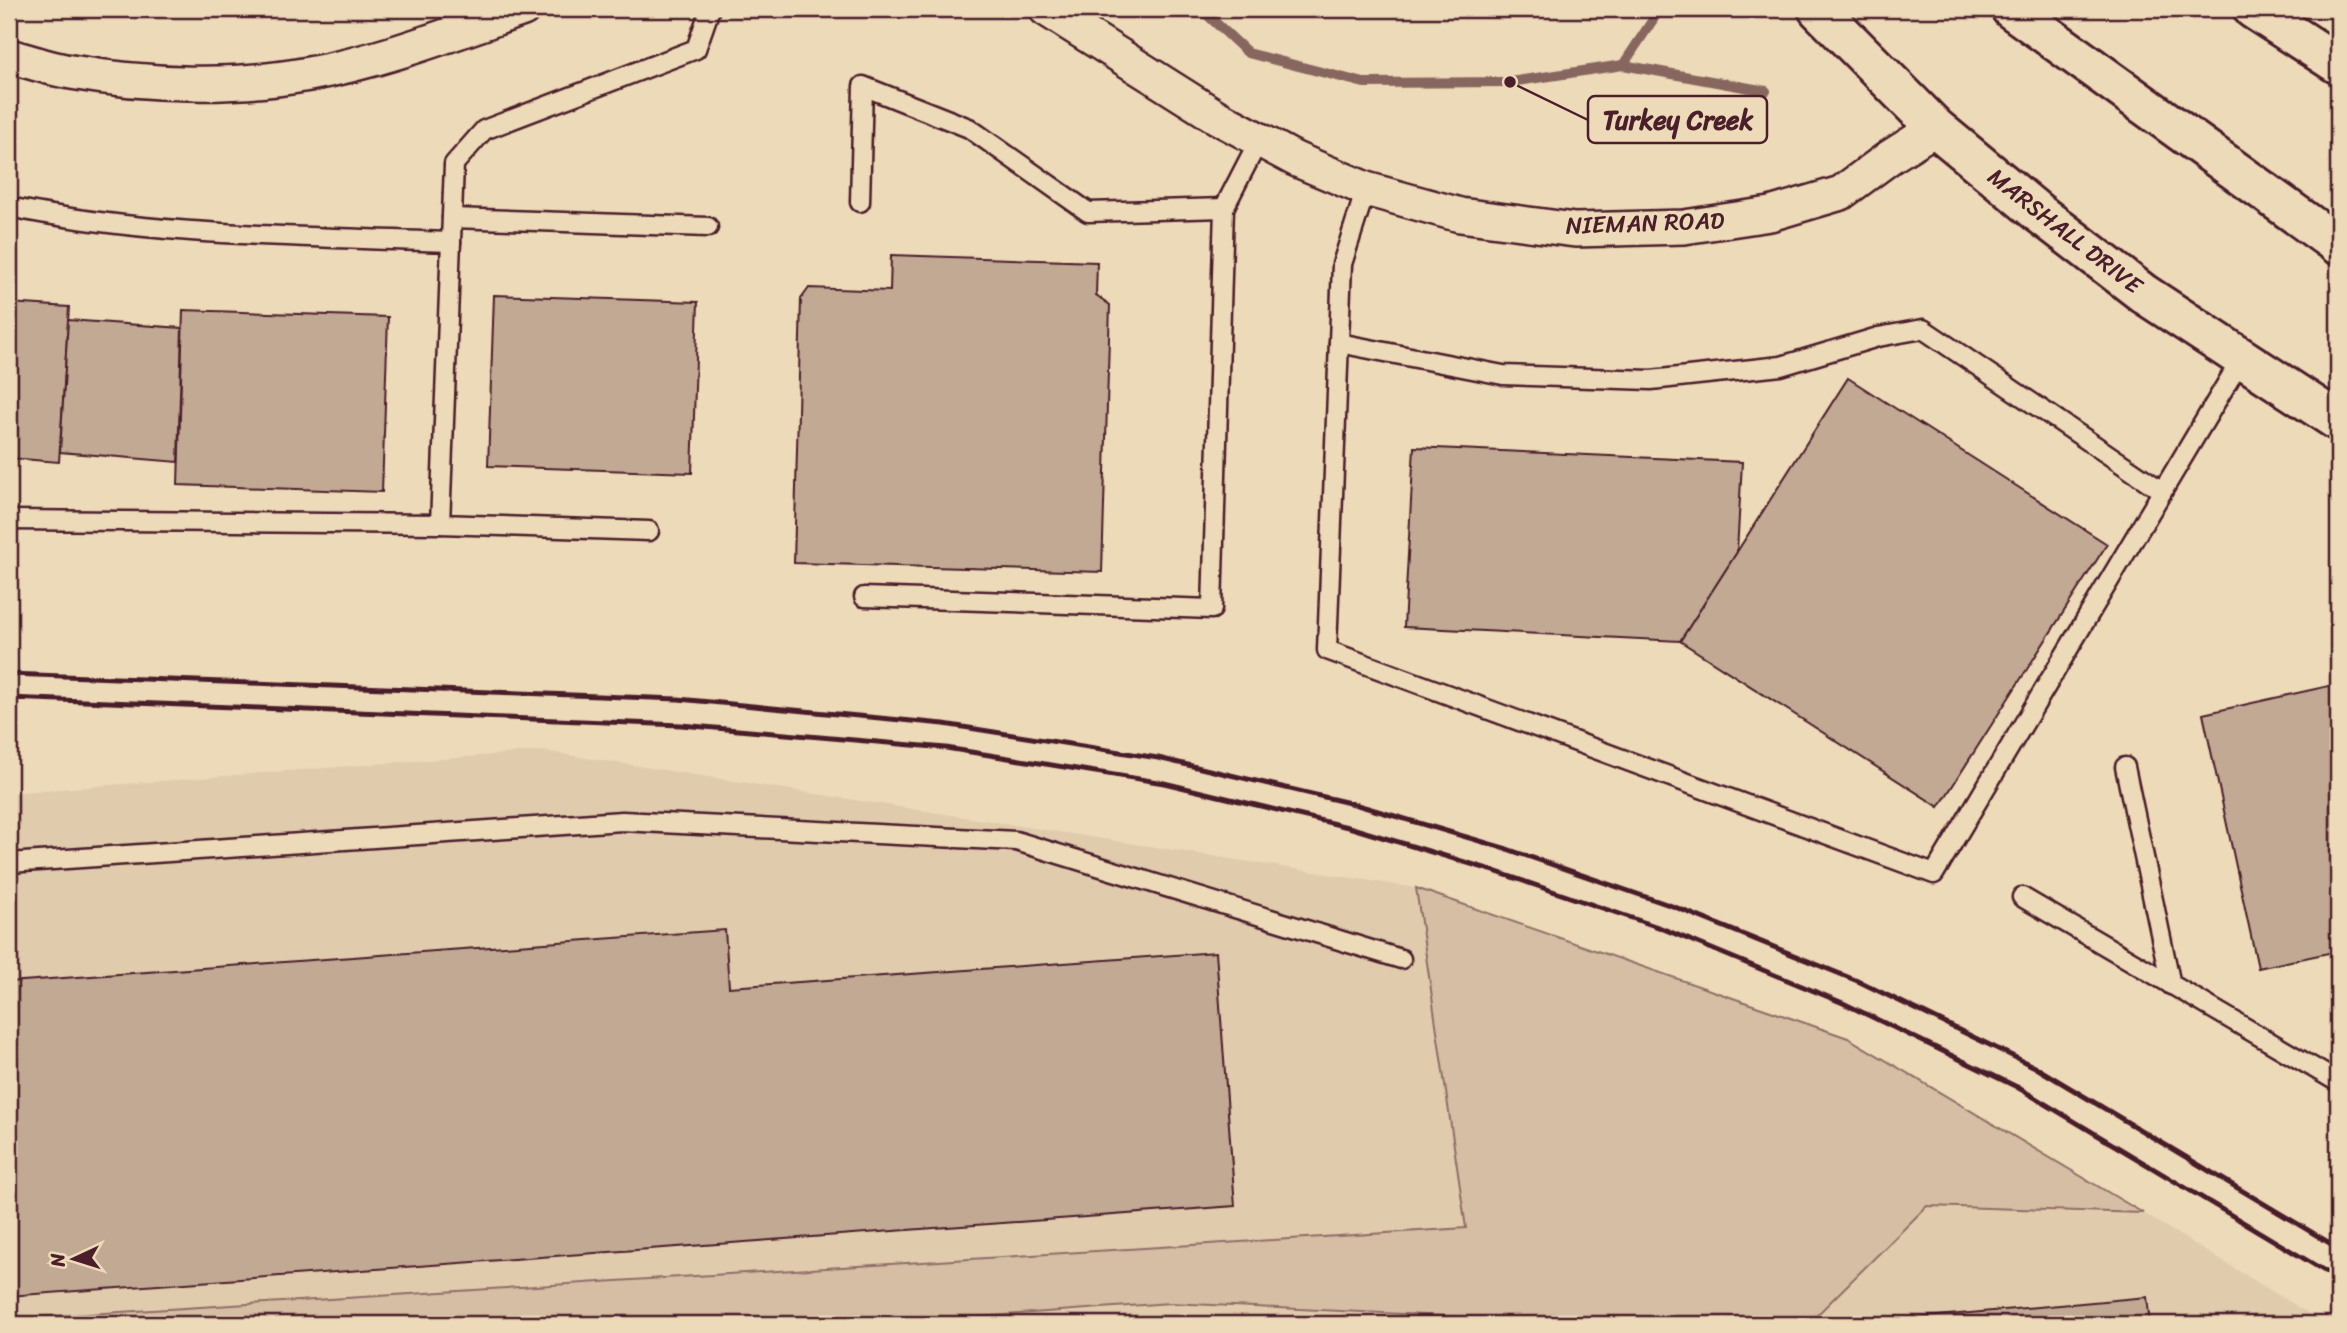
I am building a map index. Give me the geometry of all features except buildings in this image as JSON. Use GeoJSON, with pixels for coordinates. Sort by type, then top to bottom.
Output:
{"type":"FeatureCollection","features":[{"type":"Feature","properties":{"kind":"main road","name":"MARSHALL DRIVE"},"geometry":{"type":"LineString","coordinates":[[1818,9],[1936,128],[2040,214],[2144,294],[2338,421]]}},
{"type":"Feature","properties":{"kind":"main road"},"geometry":{"type":"LineString","coordinates":[[2011,9],[2338,245]]}},
{"type":"Feature","properties":{"kind":"main road"},"geometry":{"type":"LineString","coordinates":[[2253,9],[2338,64]]}},
{"type":"Feature","properties":{"kind":"street"},"geometry":{"type":"LineString","coordinates":[[9,56],[80,74],[141,82],[215,83],[309,74],[392,53],[523,9]]}},
{"type":"Feature","properties":{"kind":"street","name":"NIEMAN ROAD"},"geometry":{"type":"LineString","coordinates":[[1046,9],[1217,117],[1295,159],[1366,189],[1460,215],[1575,230],[1684,227],[1770,214],[1841,193],[1889,157],[1936,128]]}},
{"type":"Feature","properties":{"kind":"lane"},"geometry":{"type":"LineString","coordinates":[[440,523],[454,164],[484,130],[696,49],[710,9]]}},
{"type":"Feature","properties":{"kind":"lane"},"geometry":{"type":"LineString","coordinates":[[860,202],[863,86],[969,128],[1088,212],[1224,208]]}},
{"type":"Feature","properties":{"kind":"lane"},"geometry":{"type":"LineString","coordinates":[[864,597],[1212,609],[1224,208],[1259,140]]}},
{"type":"Feature","properties":{"kind":"lane"},"geometry":{"type":"LineString","coordinates":[[1366,189],[1342,264],[1327,650],[1934,874],[2242,358]]}},
{"type":"Feature","properties":{"kind":"lane"},"geometry":{"type":"LineString","coordinates":[[9,206],[70,219],[187,232],[451,242]]}},
{"type":"Feature","properties":{"kind":"lane"},"geometry":{"type":"LineString","coordinates":[[452,218],[708,227]]}},
{"type":"Feature","properties":{"kind":"lane"},"geometry":{"type":"LineString","coordinates":[[1339,343],[1503,375],[1651,380],[1781,366],[1878,337],[1923,329],[2162,491]]}},
{"type":"Feature","properties":{"kind":"lane"},"geometry":{"type":"LineString","coordinates":[[9,520],[440,523],[649,531]]}},
{"type":"Feature","properties":{"kind":"lane"},"geometry":{"type":"LineString","coordinates":[[2124,767],[2171,985]]}},
{"type":"Feature","properties":{"kind":"lane"},"geometry":{"type":"LineString","coordinates":[[9,863],[622,821],[1016,841],[1401,959]]}},
{"type":"Feature","properties":{"kind":"lane"},"geometry":{"type":"LineString","coordinates":[[2022,897],[2338,1082]]}},
{"type":"Feature","properties":{"kind":"shaded area"},"geometry":{"type":"Polygon","coordinates":[[[542,751],[1416,888],[1466,1228],[9,1319],[9,793],[542,751]]]}},
{"type":"Feature","properties":{"kind":"shaded area"},"geometry":{"type":"Polygon","coordinates":[[[1416,888],[1848,1038],[2143,1213],[1927,1206],[1808,1324],[1616,1324],[1170,1303],[880,1324],[9,1324],[9,1319],[1466,1228],[1416,888]]]}},
{"type":"Feature","properties":{"kind":"shaded area"},"geometry":{"type":"Polygon","coordinates":[[[1927,1206],[2143,1213],[2326,1324],[1808,1324],[1927,1206]]]}},
{"type":"Feature","properties":{"kind":"shaded area"},"geometry":{"type":"Polygon","coordinates":[[[1170,1303],[1616,1324],[880,1324],[1170,1303]]]}},
{"type":"Feature","properties":{"kind":"waterway"},"geometry":{"type":"LineString","coordinates":[[1201,9],[1248,53],[1364,83],[1510,82],[1623,65],[1766,91]]}},
{"type":"Feature","properties":{"kind":"waterway"},"geometry":{"type":"LineString","coordinates":[[1623,65],[1660,9]]}},
{"type":"Feature","properties":{"kind":"railway"},"geometry":{"type":"LineString","coordinates":[[9,674],[678,699],[944,724],[1158,758],[1354,804],[1507,849],[1675,907],[1860,982],[2035,1067],[2338,1248]]}},
{"type":"Feature","properties":{"kind":"railway"},"geometry":{"type":"LineString","coordinates":[[9,698],[681,725],[946,748],[1164,783],[1352,828],[1491,870],[1661,928],[1843,1003],[2017,1087],[2338,1279]]}},
{"type":"Feature","properties":{"kind":"place","name":"Turkey Creek"},"geometry":{"type":"Point","coordinates":[1510,82]}}]}
